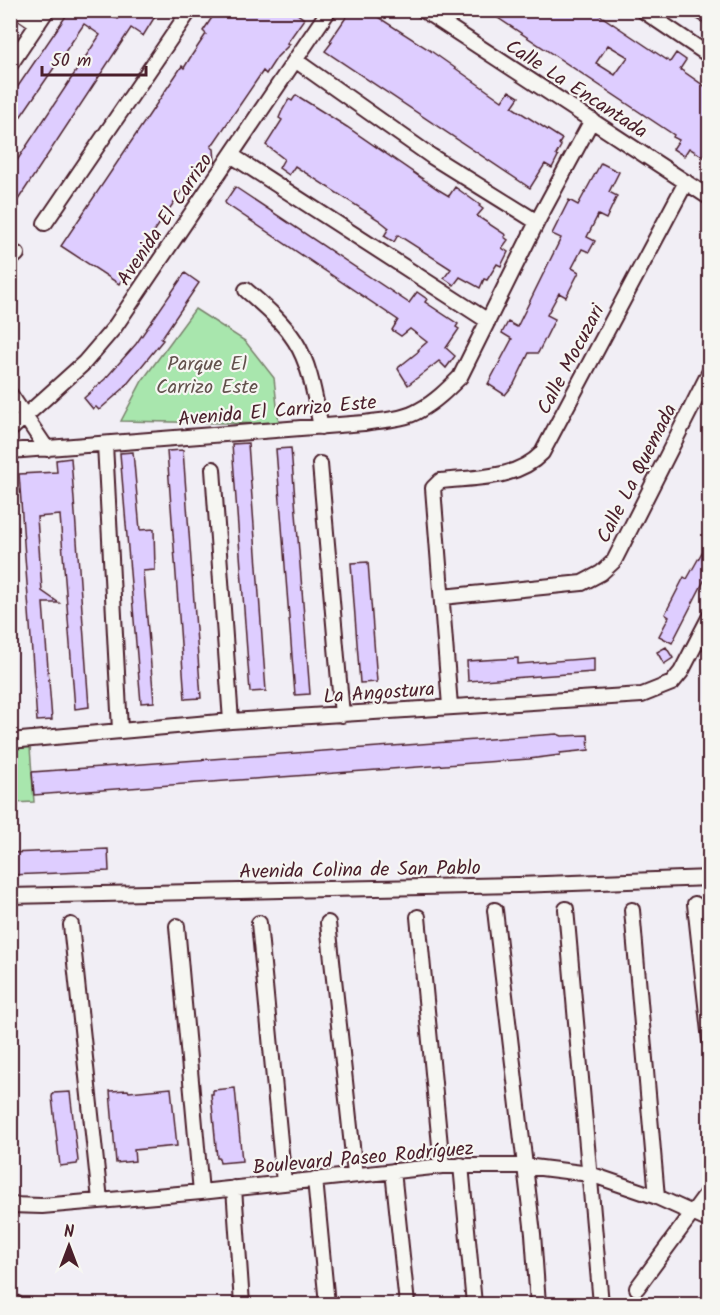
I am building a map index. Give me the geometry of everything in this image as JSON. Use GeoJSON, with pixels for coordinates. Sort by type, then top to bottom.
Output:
{"type":"FeatureCollection","features":[{"type":"Feature","properties":{"kind":"street"},"geometry":{"type":"LineString","coordinates":[[17,10],[38,24]]}},
{"type":"Feature","properties":{"kind":"street"},"geometry":{"type":"LineString","coordinates":[[10,65],[47,10]]}},
{"type":"Feature","properties":{"kind":"street"},"geometry":{"type":"LineString","coordinates":[[45,223],[190,10]]}},
{"type":"Feature","properties":{"kind":"street","name":"Avenida El Carrizo"},"geometry":{"type":"LineString","coordinates":[[10,430],[84,363],[114,328],[329,10]]}},
{"type":"Feature","properties":{"kind":"street","name":"Calle La Encantada"},"geometry":{"type":"LineString","coordinates":[[423,10],[710,198]]}},
{"type":"Feature","properties":{"kind":"street"},"geometry":{"type":"LineString","coordinates":[[642,10],[710,56]]}},
{"type":"Feature","properties":{"kind":"street"},"geometry":{"type":"LineString","coordinates":[[295,60],[431,156],[537,222]]}},
{"type":"Feature","properties":{"kind":"street","name":"Avenida El Carrizo Este"},"geometry":{"type":"LineString","coordinates":[[10,451],[321,427],[402,417],[419,411],[460,377],[537,222],[592,120]]}},
{"type":"Feature","properties":{"kind":"street"},"geometry":{"type":"LineString","coordinates":[[231,155],[488,321]]}},
{"type":"Feature","properties":{"kind":"street","name":"Calle Mocuzari"},"geometry":{"type":"LineString","coordinates":[[442,597],[433,488],[435,483],[505,474],[533,462],[542,453],[686,182]]}},
{"type":"Feature","properties":{"kind":"street"},"geometry":{"type":"LineString","coordinates":[[246,290],[275,316],[296,342],[311,379],[321,427]]}},
{"type":"Feature","properties":{"kind":"street","name":"Calle La Quemada"},"geometry":{"type":"LineString","coordinates":[[442,597],[582,583],[601,573],[614,561],[619,552],[710,371]]}},
{"type":"Feature","properties":{"kind":"street"},"geometry":{"type":"LineString","coordinates":[[10,394],[47,448]]}},
{"type":"Feature","properties":{"kind":"street"},"geometry":{"type":"LineString","coordinates":[[105,444],[120,730]]}},
{"type":"Feature","properties":{"kind":"street"},"geometry":{"type":"LineString","coordinates":[[320,464],[342,715]]}},
{"type":"Feature","properties":{"kind":"street"},"geometry":{"type":"LineString","coordinates":[[213,469],[231,721]]}},
{"type":"Feature","properties":{"kind":"street"},"geometry":{"type":"LineString","coordinates":[[442,597],[450,706]]}},
{"type":"Feature","properties":{"kind":"street","name":"La Angostura"},"geometry":{"type":"LineString","coordinates":[[10,741],[231,721],[642,694],[672,683],[681,672],[710,616]]}},
{"type":"Feature","properties":{"kind":"street","name":"Avenida Colina de San Pablo"},"geometry":{"type":"LineString","coordinates":[[10,896],[518,885],[710,878]]}},
{"type":"Feature","properties":{"kind":"street"},"geometry":{"type":"LineString","coordinates":[[695,904],[710,1041]]}},
{"type":"Feature","properties":{"kind":"street"},"geometry":{"type":"LineString","coordinates":[[566,909],[591,1174],[600,1305]]}},
{"type":"Feature","properties":{"kind":"street"},"geometry":{"type":"LineString","coordinates":[[495,910],[533,1234],[538,1305]]}},
{"type":"Feature","properties":{"kind":"street"},"geometry":{"type":"LineString","coordinates":[[632,910],[657,1197]]}},
{"type":"Feature","properties":{"kind":"street"},"geometry":{"type":"LineString","coordinates":[[418,917],[442,1166]]}},
{"type":"Feature","properties":{"kind":"street"},"geometry":{"type":"LineString","coordinates":[[328,923],[355,1174]]}},
{"type":"Feature","properties":{"kind":"street"},"geometry":{"type":"LineString","coordinates":[[259,924],[284,1183]]}},
{"type":"Feature","properties":{"kind":"street"},"geometry":{"type":"LineString","coordinates":[[71,925],[100,1200]]}},
{"type":"Feature","properties":{"kind":"street"},"geometry":{"type":"LineString","coordinates":[[177,926],[201,1192]]}},
{"type":"Feature","properties":{"kind":"street"},"geometry":{"type":"LineString","coordinates":[[461,1165],[474,1305]]}},
{"type":"Feature","properties":{"kind":"street","name":"Boulevard Paseo Rodríguez"},"geometry":{"type":"LineString","coordinates":[[10,1204],[42,1206],[201,1192],[442,1166],[525,1166],[591,1174],[657,1197],[710,1221]]}},
{"type":"Feature","properties":{"kind":"street"},"geometry":{"type":"LineString","coordinates":[[393,1171],[407,1305]]}},
{"type":"Feature","properties":{"kind":"street"},"geometry":{"type":"LineString","coordinates":[[315,1179],[327,1305]]}},
{"type":"Feature","properties":{"kind":"street"},"geometry":{"type":"LineString","coordinates":[[234,1188],[242,1305]]}},
{"type":"Feature","properties":{"kind":"street"},"geometry":{"type":"LineString","coordinates":[[637,1288],[710,1189]]}},
{"type":"Feature","properties":{"kind":"street"},"geometry":{"type":"LineString","coordinates":[[10,1300],[17,1305]]}},
{"type":"Feature","properties":{"kind":"green space","name":"Parque El Carrizo Este"},"geometry":{"type":"Polygon","coordinates":[[[195,309],[245,341],[274,378],[279,424],[121,421],[142,381],[195,309]]]}},
{"type":"Feature","properties":{"kind":"green space"},"geometry":{"type":"Polygon","coordinates":[[[30,747],[34,802],[11,803],[11,748],[30,747]]]}},
{"type":"Feature","properties":{"kind":"building"},"geometry":{"type":"Polygon","coordinates":[[[70,10],[104,10],[118,19],[123,10],[159,10],[143,36],[131,28],[10,212],[10,171],[100,35],[84,24],[10,132],[10,98],[70,10]]]}},
{"type":"Feature","properties":{"kind":"building"},"geometry":{"type":"Polygon","coordinates":[[[217,10],[292,10],[304,19],[287,43],[290,44],[277,57],[266,74],[263,71],[211,147],[214,149],[215,162],[205,156],[119,284],[61,246],[182,66],[184,68],[206,34],[203,31],[217,10]]]}},
{"type":"Feature","properties":{"kind":"building"},"geometry":{"type":"Polygon","coordinates":[[[351,10],[367,10],[502,101],[509,91],[519,97],[512,107],[562,139],[552,168],[545,164],[530,188],[325,51],[351,10]]]}},
{"type":"Feature","properties":{"kind":"building"},"geometry":{"type":"Polygon","coordinates":[[[486,10],[592,10],[670,62],[676,53],[686,60],[680,69],[710,90],[710,161],[689,148],[684,156],[673,149],[679,140],[673,137],[674,135],[486,10]],[[608,45],[596,63],[615,75],[628,57],[608,45]]]}},
{"type":"Feature","properties":{"kind":"building"},"geometry":{"type":"Polygon","coordinates":[[[683,10],[710,10],[710,27],[683,10]]]}},
{"type":"Feature","properties":{"kind":"building"},"geometry":{"type":"Polygon","coordinates":[[[296,95],[449,196],[455,187],[480,205],[483,209],[477,216],[506,235],[504,237],[508,240],[502,248],[508,252],[501,266],[497,264],[487,280],[484,279],[480,288],[460,277],[454,285],[444,278],[451,269],[398,235],[394,242],[384,236],[389,228],[379,220],[295,166],[289,175],[279,168],[284,159],[266,145],[282,120],[279,118],[289,99],[292,101],[296,95]]]}},
{"type":"Feature","properties":{"kind":"building"},"geometry":{"type":"Polygon","coordinates":[[[601,163],[619,172],[609,192],[617,196],[606,219],[598,215],[587,237],[595,241],[589,252],[582,249],[572,268],[579,272],[566,297],[559,293],[547,315],[555,319],[538,353],[529,353],[514,384],[505,395],[488,384],[512,339],[502,333],[508,322],[517,327],[561,238],[552,234],[569,200],[578,205],[601,163]]]}},
{"type":"Feature","properties":{"kind":"building"},"geometry":{"type":"Polygon","coordinates":[[[235,187],[409,303],[417,292],[427,299],[425,302],[458,324],[456,327],[459,329],[446,348],[455,356],[446,368],[439,361],[408,385],[398,369],[427,342],[410,329],[401,336],[392,330],[398,320],[226,204],[225,202],[235,187]]]}},
{"type":"Feature","properties":{"kind":"building"},"geometry":{"type":"Polygon","coordinates":[[[185,273],[199,283],[161,339],[163,340],[123,389],[99,410],[96,407],[93,409],[84,398],[105,379],[136,344],[185,273]]]}},
{"type":"Feature","properties":{"kind":"building"},"geometry":{"type":"Polygon","coordinates":[[[248,443],[266,691],[250,692],[232,444],[248,443]]]}},
{"type":"Feature","properties":{"kind":"building"},"geometry":{"type":"Polygon","coordinates":[[[291,448],[310,694],[295,695],[276,449],[291,448]]]}},
{"type":"Feature","properties":{"kind":"building"},"geometry":{"type":"Polygon","coordinates":[[[183,450],[201,698],[185,699],[167,451],[183,450]]]}},
{"type":"Feature","properties":{"kind":"building"},"geometry":{"type":"Polygon","coordinates":[[[133,452],[140,530],[154,529],[155,570],[143,571],[154,702],[141,703],[120,453],[133,452]]]}},
{"type":"Feature","properties":{"kind":"building"},"geometry":{"type":"Polygon","coordinates":[[[71,458],[89,707],[75,709],[60,515],[37,517],[42,591],[59,603],[43,603],[52,720],[37,721],[19,474],[57,472],[56,460],[71,458]]]}},
{"type":"Feature","properties":{"kind":"building"},"geometry":{"type":"Polygon","coordinates":[[[710,538],[710,569],[672,643],[659,636],[669,617],[665,614],[684,577],[687,579],[710,538]]]}},
{"type":"Feature","properties":{"kind":"building"},"geometry":{"type":"Polygon","coordinates":[[[368,562],[377,682],[360,683],[351,563],[368,562]]]}},
{"type":"Feature","properties":{"kind":"building"},"geometry":{"type":"Polygon","coordinates":[[[666,647],[673,658],[664,664],[657,652],[666,647]]]}},
{"type":"Feature","properties":{"kind":"building"},"geometry":{"type":"Polygon","coordinates":[[[518,658],[518,664],[594,658],[594,672],[468,681],[467,661],[518,658]]]}},
{"type":"Feature","properties":{"kind":"building"},"geometry":{"type":"Polygon","coordinates":[[[557,734],[562,736],[588,735],[589,750],[529,759],[34,795],[32,772],[557,734]]]}},
{"type":"Feature","properties":{"kind":"building"},"geometry":{"type":"Polygon","coordinates":[[[108,849],[109,871],[10,875],[10,853],[108,849]]]}},
{"type":"Feature","properties":{"kind":"building"},"geometry":{"type":"Polygon","coordinates":[[[171,1088],[177,1146],[134,1150],[135,1161],[116,1163],[110,1091],[128,1090],[129,1092],[171,1088]]]}},
{"type":"Feature","properties":{"kind":"building"},"geometry":{"type":"Polygon","coordinates":[[[235,1088],[242,1161],[220,1163],[217,1158],[211,1094],[213,1090],[235,1088]]]}},
{"type":"Feature","properties":{"kind":"building"},"geometry":{"type":"Polygon","coordinates":[[[70,1092],[78,1161],[77,1164],[60,1166],[52,1097],[53,1093],[70,1092]]]}}]}
